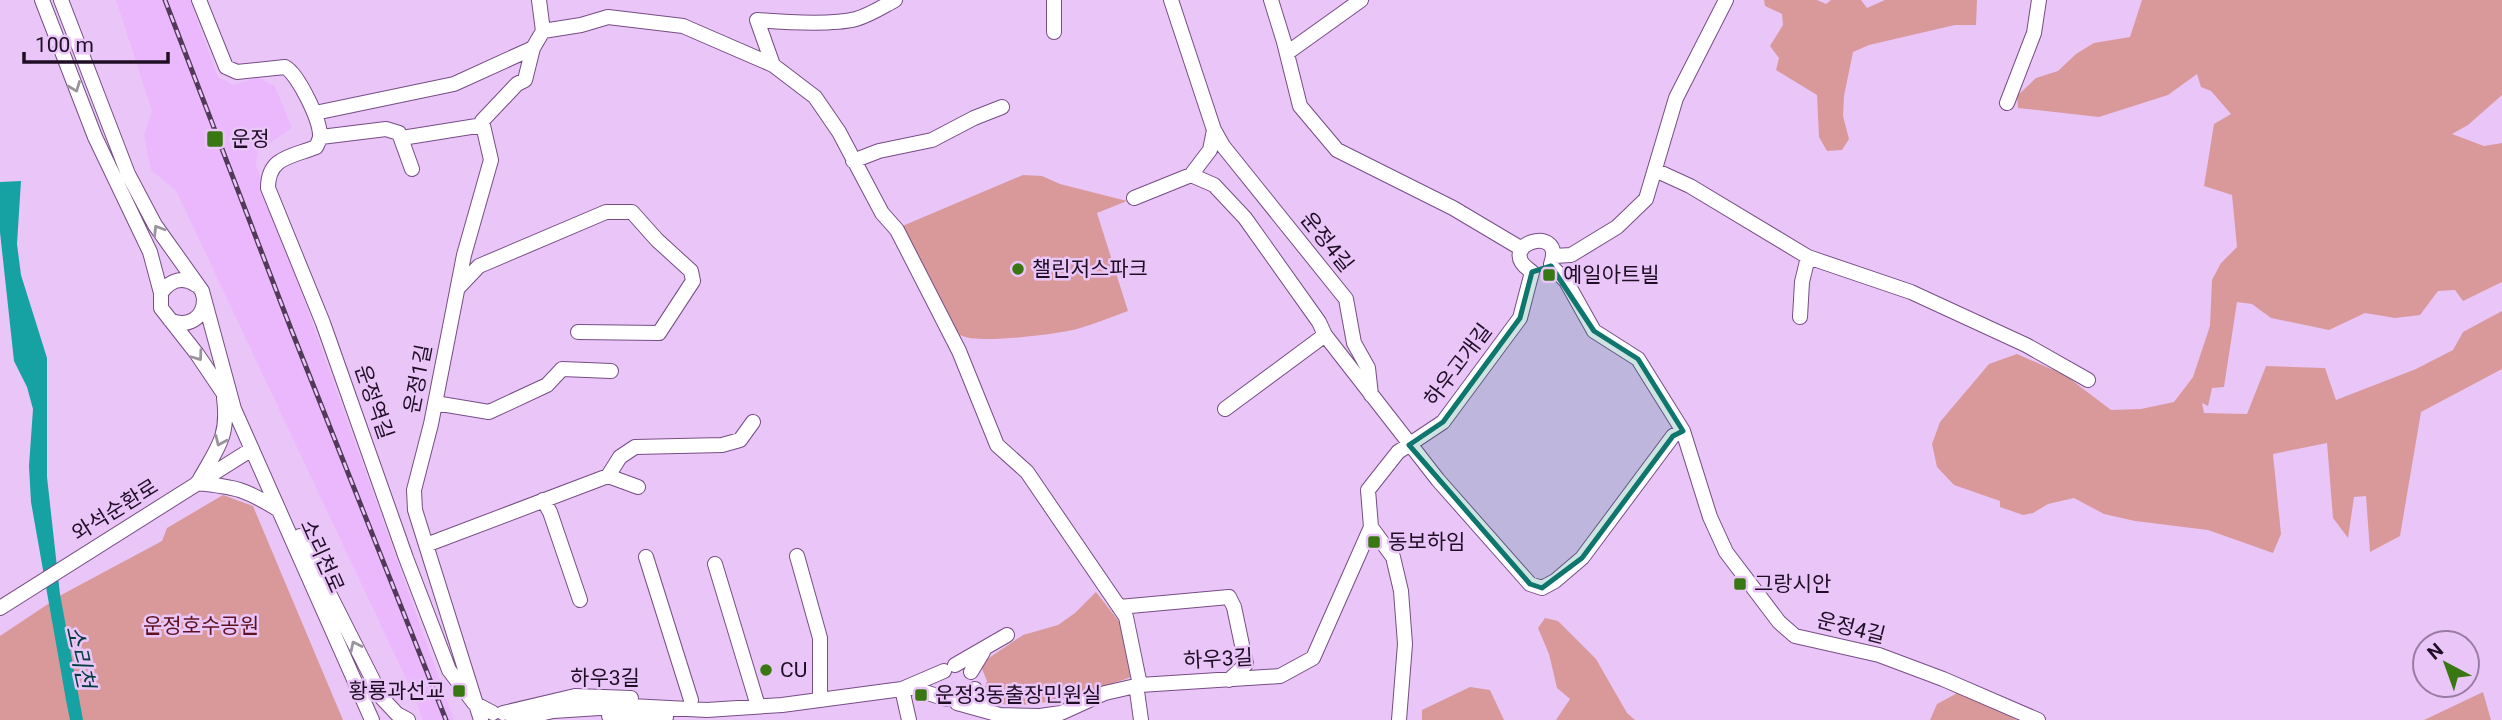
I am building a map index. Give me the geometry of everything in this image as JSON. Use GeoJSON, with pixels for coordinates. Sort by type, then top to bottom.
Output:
{"type":"FeatureCollection","features":[{"type":"Feature","properties":{"kind":"street"},"geometry":{"type":"LineString","coordinates":[[42,0],[95,137],[150,252],[161,293],[160,308],[197,354],[234,408]]}},
{"type":"Feature","properties":{"kind":"street"},"geometry":{"type":"LineString","coordinates":[[61,0],[128,174],[155,225],[201,292],[234,408]]}},
{"type":"Feature","properties":{"kind":"street"},"geometry":{"type":"LineString","coordinates":[[199,0],[226,67],[237,72],[285,67],[292,71],[315,113],[320,137],[386,129],[399,133],[412,169]]}},
{"type":"Feature","properties":{"kind":"street"},"geometry":{"type":"LineString","coordinates":[[402,138],[483,125],[482,121],[517,84],[525,80],[533,48],[543,31],[539,0]]}},
{"type":"Feature","properties":{"kind":"street"},"geometry":{"type":"LineString","coordinates":[[773,65],[757,20],[854,20],[895,0]]}},
{"type":"Feature","properties":{"kind":"street"},"geometry":{"type":"LineString","coordinates":[[1054,0],[1054,32]]}},
{"type":"Feature","properties":{"kind":"street","name":"운정4길"},"geometry":{"type":"LineString","coordinates":[[1171,0],[1214,130],[1223,146],[1346,299],[1354,343],[1368,368],[1371,396]]}},
{"type":"Feature","properties":{"kind":"street"},"geometry":{"type":"LineString","coordinates":[[1271,0],[1300,106],[1337,150],[1453,208],[1522,249]]}},
{"type":"Feature","properties":{"kind":"street"},"geometry":{"type":"LineString","coordinates":[[1287,53],[1361,0]]}},
{"type":"Feature","properties":{"kind":"street"},"geometry":{"type":"LineString","coordinates":[[1552,261],[1551,247],[1545,242],[1528,242],[1522,249],[1520,258],[1524,267],[1539,273],[1552,261],[1571,255],[1617,227],[1646,199],[1676,98],[1726,0]]}},
{"type":"Feature","properties":{"kind":"street"},"geometry":{"type":"LineString","coordinates":[[2007,103],[2034,33],[2039,0]]}},
{"type":"Feature","properties":{"kind":"street"},"geometry":{"type":"LineString","coordinates":[[543,31],[581,25],[608,17],[683,26],[773,65],[815,97],[839,132],[882,212],[897,230],[959,351],[997,445],[1027,471],[1126,617],[1140,685],[1137,691],[1141,720]]}},
{"type":"Feature","properties":{"kind":"street"},"geometry":{"type":"LineString","coordinates":[[315,113],[454,84],[533,48]]}},
{"type":"Feature","properties":{"kind":"street"},"geometry":{"type":"LineString","coordinates":[[853,160],[932,140],[1002,107]]}},
{"type":"Feature","properties":{"kind":"street","name":"운정1길"},"geometry":{"type":"LineString","coordinates":[[483,125],[491,160],[464,256],[435,403],[414,490],[415,510],[474,704],[497,718]]}},
{"type":"Feature","properties":{"kind":"street"},"geometry":{"type":"LineString","coordinates":[[1134,198],[1191,175],[1210,149],[1214,130]]}},
{"type":"Feature","properties":{"kind":"street","name":"운정역길"},"geometry":{"type":"LineString","coordinates":[[320,137],[316,147],[273,166],[268,174],[268,188],[323,323],[406,558],[449,670],[474,704]]}},
{"type":"Feature","properties":{"kind":"street"},"geometry":{"type":"LineString","coordinates":[[1655,170],[1690,186],[1808,257],[1911,292],[2026,345],[2088,380]]}},
{"type":"Feature","properties":{"kind":"street","name":"운정4길"},"geometry":{"type":"LineString","coordinates":[[1191,175],[1214,185],[1245,218],[1319,322],[1325,335],[1409,445],[1530,584],[1542,588],[1556,581],[1582,558],[1673,436],[1683,431]]}},
{"type":"Feature","properties":{"kind":"street"},"geometry":{"type":"LineString","coordinates":[[458,288],[479,266],[606,212],[632,212],[657,240],[691,271],[693,281],[659,333],[578,332]]}},
{"type":"Feature","properties":{"kind":"street"},"geometry":{"type":"LineString","coordinates":[[1800,317],[1802,282],[1808,257]]}},
{"type":"Feature","properties":{"kind":"street","name":"운정4길"},"geometry":{"type":"LineString","coordinates":[[1552,261],[1594,331],[1638,359],[1683,431],[1710,517],[1726,552],[1779,622],[1795,636],[1879,655],[2038,720]]}},
{"type":"Feature","properties":{"kind":"street","name":"하우고개길"},"geometry":{"type":"LineString","coordinates":[[1371,527],[1368,490],[1398,452],[1443,422],[1520,318],[1532,272]]}},
{"type":"Feature","properties":{"kind":"street"},"geometry":{"type":"LineString","coordinates":[[161,293],[165,287],[185,279],[201,292],[202,312],[191,322],[184,324],[170,320]]}},
{"type":"Feature","properties":{"kind":"street"},"geometry":{"type":"LineString","coordinates":[[1224,409],[1325,335]]}},
{"type":"Feature","properties":{"kind":"street"},"geometry":{"type":"LineString","coordinates":[[435,403],[489,411],[547,385],[562,369],[611,371]]}},
{"type":"Feature","properties":{"kind":"street"},"geometry":{"type":"LineString","coordinates":[[224,395],[227,417],[224,437],[197,483],[234,487],[250,492],[279,510]]}},
{"type":"Feature","properties":{"kind":"street","name":"소리천로"},"geometry":{"type":"LineString","coordinates":[[234,408],[372,720]]}},
{"type":"Feature","properties":{"kind":"street"},"geometry":{"type":"LineString","coordinates":[[426,545],[608,476],[620,457],[635,447],[722,445],[740,440],[752,422]]}},
{"type":"Feature","properties":{"kind":"street","name":"와석순환로"},"geometry":{"type":"LineString","coordinates":[[0,608],[252,449]]}},
{"type":"Feature","properties":{"kind":"street"},"geometry":{"type":"LineString","coordinates":[[263,474],[307,549],[382,698],[397,714],[408,720]]}},
{"type":"Feature","properties":{"kind":"street"},"geometry":{"type":"LineString","coordinates":[[608,476],[638,486]]}},
{"type":"Feature","properties":{"kind":"street"},"geometry":{"type":"LineString","coordinates":[[543,500],[550,512],[580,600]]}},
{"type":"Feature","properties":{"kind":"street"},"geometry":{"type":"LineString","coordinates":[[1371,527],[1392,557],[1401,591],[1405,644],[1399,720]]}},
{"type":"Feature","properties":{"kind":"street","name":"하우3길"},"geometry":{"type":"LineString","coordinates":[[906,688],[1000,715],[1019,717],[1061,713],[1105,693],[1140,685],[1280,676],[1313,658],[1371,527]]}},
{"type":"Feature","properties":{"kind":"street"},"geometry":{"type":"LineString","coordinates":[[797,556],[820,638],[820,699]]}},
{"type":"Feature","properties":{"kind":"street"},"geometry":{"type":"LineString","coordinates":[[646,557],[691,700],[707,710]]}},
{"type":"Feature","properties":{"kind":"street"},"geometry":{"type":"LineString","coordinates":[[715,564],[758,706]]}},
{"type":"Feature","properties":{"kind":"street"},"geometry":{"type":"LineString","coordinates":[[1118,607],[1229,597],[1234,607],[1246,664],[1229,680]]}},
{"type":"Feature","properties":{"kind":"street","name":"하우3길"},"geometry":{"type":"LineString","coordinates":[[565,720],[612,716],[697,717],[707,710],[906,688],[984,650],[1007,635]]}},
{"type":"Feature","properties":{"kind":"street","name":"하우3길"},"geometry":{"type":"LineString","coordinates":[[971,672],[984,650]]}},
{"type":"Feature","properties":{"kind":"street"},"geometry":{"type":"LineString","coordinates":[[906,688],[909,720]]}},
{"type":"Feature","properties":{"kind":"street"},"geometry":{"type":"LineString","coordinates":[[975,689],[985,710]]}},
{"type":"Feature","properties":{"kind":"street","name":"하우3길"},"geometry":{"type":"LineString","coordinates":[[497,718],[575,696],[691,700]]}},
{"type":"Feature","properties":{"kind":"street"},"geometry":{"type":"LineString","coordinates":[[497,718],[524,718],[553,711],[632,706],[707,710]]}},
{"type":"Feature","properties":{"kind":"highlighted area"},"geometry":{"type":"Polygon","coordinates":[[[1551,266],[1594,331],[1638,359],[1683,431],[1673,436],[1582,558],[1542,588],[1530,584],[1409,445],[1443,422],[1520,318],[1532,272],[1551,266]]]}},
{"type":"Feature","properties":{"kind":"shaded area"},"geometry":{"type":"Polygon","coordinates":[[[116,0],[190,0],[218,77],[234,85],[257,77],[275,86],[292,128],[258,151],[256,165],[454,720],[423,720],[409,685],[181,201],[175,190],[151,170],[144,135],[152,111],[116,0]]]}},
{"type":"Feature","properties":{"kind":"shaded area"},"geometry":{"type":"Polygon","coordinates":[[[21,181],[17,244],[21,275],[47,358],[47,477],[60,594],[83,720],[70,720],[66,700],[31,502],[29,466],[33,409],[27,387],[14,361],[0,232],[0,182],[21,181]]]}},
{"type":"Feature","properties":{"kind":"green space"},"geometry":{"type":"Polygon","coordinates":[[[1764,0],[1817,0],[1826,4],[1831,0],[1861,0],[1867,8],[1885,0],[1977,0],[1976,25],[1955,25],[1869,45],[1853,52],[1843,116],[1849,139],[1842,150],[1827,151],[1819,137],[1817,95],[1776,70],[1779,58],[1770,46],[1783,25],[1782,14],[1765,6],[1764,0]]]}},
{"type":"Feature","properties":{"kind":"green space"},"geometry":{"type":"Polygon","coordinates":[[[2142,0],[2502,0],[2502,95],[2468,125],[2452,134],[2484,146],[2502,143],[2502,282],[2463,301],[2455,290],[2438,291],[2420,315],[2395,318],[2365,313],[2329,330],[2271,318],[2252,304],[2237,302],[2224,387],[2212,388],[2208,406],[2202,403],[2204,413],[2247,414],[2266,366],[2325,368],[2336,400],[2416,369],[2453,350],[2463,332],[2502,311],[2502,369],[2421,412],[2400,536],[2370,552],[2366,496],[2354,497],[2348,538],[2333,518],[2327,443],[2273,454],[2281,534],[2273,553],[2208,530],[2135,521],[2104,514],[2074,498],[2048,504],[2033,513],[2023,515],[2000,507],[2000,501],[1954,485],[1937,467],[1932,444],[1940,422],[1989,364],[2017,354],[2065,375],[2111,410],[2141,409],[2174,402],[2193,377],[2210,326],[2212,280],[2221,263],[2237,247],[2232,195],[2204,186],[2214,124],[2231,114],[2211,91],[2201,87],[2197,74],[2168,95],[2099,117],[2018,108],[2017,96],[2036,78],[2058,71],[2076,54],[2094,43],[2130,37],[2142,0]]]}},
{"type":"Feature","properties":{"kind":"green space","name":"챌린저스파크"},"geometry":{"type":"Polygon","coordinates":[[[1023,175],[1042,176],[1060,184],[1127,201],[1097,213],[1128,311],[1077,329],[1053,333],[999,339],[960,335],[936,302],[900,227],[1023,175]]]}},
{"type":"Feature","properties":{"kind":"green space","name":"운정호수공원"},"geometry":{"type":"Polygon","coordinates":[[[223,495],[253,506],[343,720],[0,720],[0,636],[63,594],[162,541],[167,528],[223,495]]]}},
{"type":"Feature","properties":{"kind":"green space"},"geometry":{"type":"Polygon","coordinates":[[[1096,592],[1121,624],[1131,677],[1076,695],[1033,704],[996,703],[982,696],[987,681],[980,664],[1023,635],[1058,625],[1096,592]]]}},
{"type":"Feature","properties":{"kind":"green space"},"geometry":{"type":"Polygon","coordinates":[[[1545,618],[1558,621],[1596,659],[1627,713],[1635,720],[1556,720],[1570,699],[1557,688],[1549,654],[1538,628],[1545,618]]]}},
{"type":"Feature","properties":{"kind":"green space"},"geometry":{"type":"Polygon","coordinates":[[[1470,687],[1490,690],[1504,720],[1422,720],[1422,710],[1470,687]]]}},
{"type":"Feature","properties":{"kind":"green space"},"geometry":{"type":"Polygon","coordinates":[[[1961,691],[2017,720],[1930,720],[1937,704],[1961,691]]]}},
{"type":"Feature","properties":{"kind":"green space"},"geometry":{"type":"Polygon","coordinates":[[[2483,692],[2491,720],[2424,720],[2468,699],[2481,699],[2483,692]]]}},
{"type":"Feature","properties":{"kind":"railway"},"geometry":{"type":"LineString","coordinates":[[165,0],[291,329],[446,720]]}},
{"type":"Feature","properties":{"kind":"place","name":"운정"},"geometry":{"type":"Point","coordinates":[215,139]}},
{"type":"Feature","properties":{"kind":"place","name":"챌린저스파크"},"geometry":{"type":"Point","coordinates":[1018,269]}},
{"type":"Feature","properties":{"kind":"place","name":"예일아트빌"},"geometry":{"type":"Point","coordinates":[1549,275]}},
{"type":"Feature","properties":{"kind":"place","name":"동보하임"},"geometry":{"type":"Point","coordinates":[1374,542]}},
{"type":"Feature","properties":{"kind":"place","name":"그랑시안"},"geometry":{"type":"Point","coordinates":[1740,584]}},
{"type":"Feature","properties":{"kind":"place","name":"CU"},"geometry":{"type":"Point","coordinates":[766,670]}},
{"type":"Feature","properties":{"kind":"place","name":"황룡과선교"},"geometry":{"type":"Point","coordinates":[459,691]}},
{"type":"Feature","properties":{"kind":"place","name":"운정3동출장민원실"},"geometry":{"type":"Point","coordinates":[921,695]}},
{"type":"Feature","properties":{"kind":"water label","name":"소리천"},"geometry":{"type":"Point","coordinates":[80,657]}}]}
